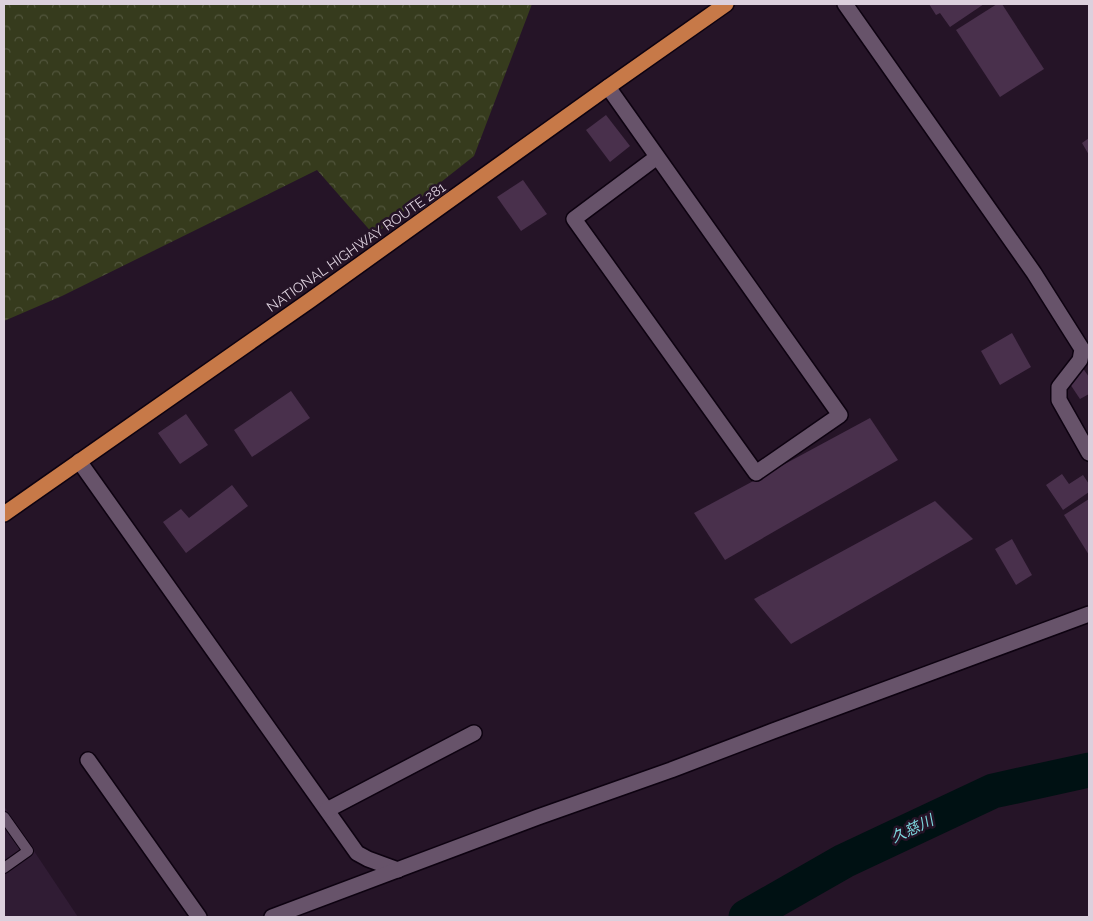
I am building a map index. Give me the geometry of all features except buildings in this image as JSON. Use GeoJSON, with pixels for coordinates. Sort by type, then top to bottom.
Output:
{"type":"FeatureCollection","features":[{"type":"Feature","properties":{"kind":"highway","name":"NATIONAL HIGHWAY ROUTE 281"},"geometry":{"type":"LineString","coordinates":[[4,514],[325,290],[726,4]]}},
{"type":"Feature","properties":{"kind":"street"},"geometry":{"type":"LineString","coordinates":[[845,4],[1031,269],[1082,349],[1080,360],[1059,387],[1059,400],[1089,453]]}},
{"type":"Feature","properties":{"kind":"street"},"geometry":{"type":"LineString","coordinates":[[608,87],[658,157],[840,415],[756,473],[574,218],[658,157]]}},
{"type":"Feature","properties":{"kind":"street"},"geometry":{"type":"LineString","coordinates":[[79,461],[358,853],[368,859],[398,870]]}},
{"type":"Feature","properties":{"kind":"street"},"geometry":{"type":"LineString","coordinates":[[272,917],[1089,614]]}},
{"type":"Feature","properties":{"kind":"street"},"geometry":{"type":"LineString","coordinates":[[327,810],[474,732]]}},
{"type":"Feature","properties":{"kind":"street"},"geometry":{"type":"LineString","coordinates":[[88,760],[199,917]]}},
{"type":"Feature","properties":{"kind":"lane"},"geometry":{"type":"LineString","coordinates":[[4,817],[28,851],[4,868]]}},
{"type":"Feature","properties":{"kind":"shaded area"},"geometry":{"type":"Polygon","coordinates":[[[4,806],[78,917],[4,917],[4,806]]]}},
{"type":"Feature","properties":{"kind":"green space"},"geometry":{"type":"Polygon","coordinates":[[[4,4],[532,4],[474,156],[374,235],[317,170],[62,296],[4,321],[4,4]]]}},
{"type":"Feature","properties":{"kind":"waterway","name":"久慈川"},"geometry":{"type":"LineString","coordinates":[[746,917],[844,861],[993,791],[1089,770]]}}]}
